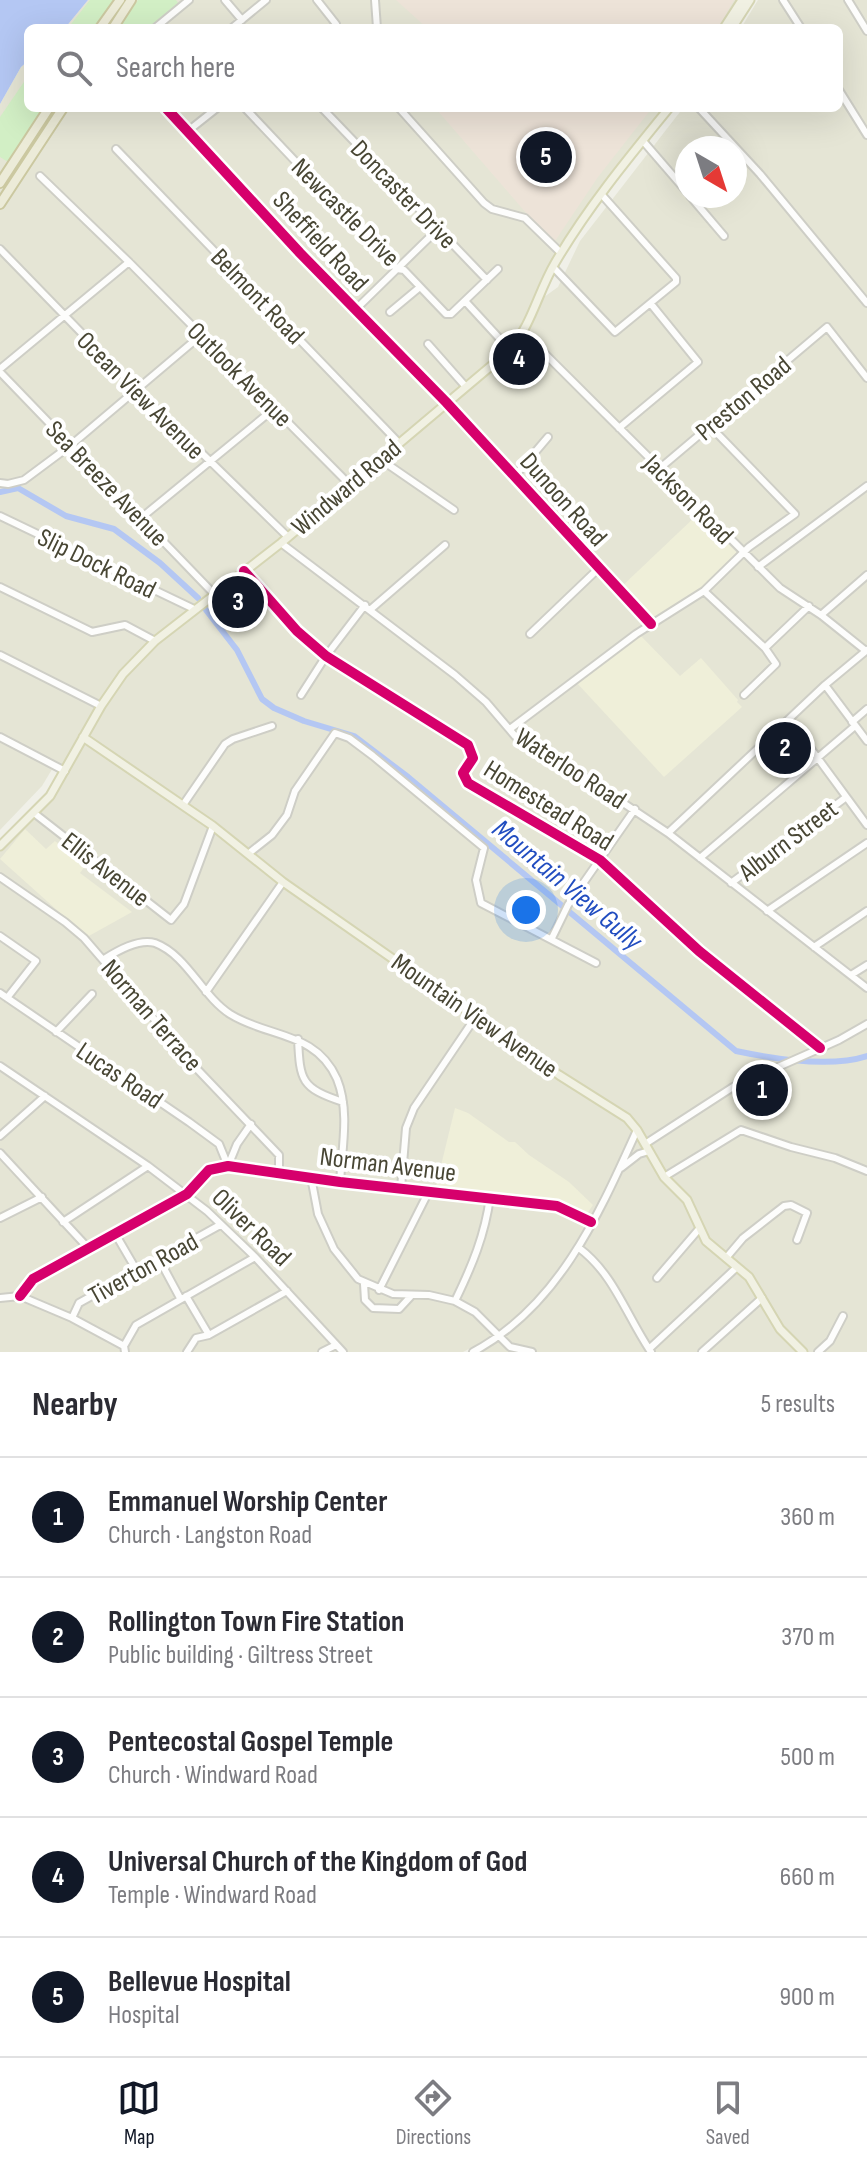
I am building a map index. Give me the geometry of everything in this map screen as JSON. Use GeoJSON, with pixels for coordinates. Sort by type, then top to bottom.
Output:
{"type":"FeatureCollection","features":[{"type":"Feature","properties":{"kind":"highway"},"geometry":{"type":"LineString","coordinates":[[103,24],[120,0]]}},
{"type":"Feature","properties":{"kind":"highway"},"geometry":{"type":"LineString","coordinates":[[116,24],[131,0]]}},
{"type":"Feature","properties":{"kind":"highway"},"geometry":{"type":"LineString","coordinates":[[0,183],[46,112]]}},
{"type":"Feature","properties":{"kind":"highway"},"geometry":{"type":"LineString","coordinates":[[0,204],[60,112]]}},
{"type":"Feature","properties":{"kind":"main road"},"geometry":{"type":"LineString","coordinates":[[727,24],[742,0]]}},
{"type":"Feature","properties":{"kind":"main road"},"geometry":{"type":"LineString","coordinates":[[735,24],[750,0]]}},
{"type":"Feature","properties":{"kind":"main road","name":"Windward Road"},"geometry":{"type":"LineString","coordinates":[[1,842],[50,796],[101,706],[123,674],[155,641],[281,543],[510,350],[524,333],[561,253],[666,112]]}},
{"type":"Feature","properties":{"kind":"main road","name":"Mountain View Avenue"},"geometry":{"type":"LineString","coordinates":[[83,737],[213,826],[283,882],[548,1067],[615,1109],[637,1130],[664,1177],[687,1200],[706,1241],[749,1277],[780,1329],[803,1352]]}},
{"type":"Feature","properties":{"kind":"street"},"geometry":{"type":"LineString","coordinates":[[225,0],[242,20]]}},
{"type":"Feature","properties":{"kind":"street"},"geometry":{"type":"LineString","coordinates":[[237,24],[266,0]]}},
{"type":"Feature","properties":{"kind":"street"},"geometry":{"type":"LineString","coordinates":[[317,0],[336,24]]}},
{"type":"Feature","properties":{"kind":"street"},"geometry":{"type":"LineString","coordinates":[[375,0],[377,24]]}},
{"type":"Feature","properties":{"kind":"street"},"geometry":{"type":"LineString","coordinates":[[783,0],[798,24]]}},
{"type":"Feature","properties":{"kind":"street"},"geometry":{"type":"LineString","coordinates":[[848,0],[867,31]]}},
{"type":"Feature","properties":{"kind":"street"},"geometry":{"type":"LineString","coordinates":[[159,24],[184,1]]}},
{"type":"Feature","properties":{"kind":"street"},"geometry":{"type":"LineString","coordinates":[[843,96],[867,135]]}},
{"type":"Feature","properties":{"kind":"street","name":"Sheffield Road"},"geometry":{"type":"LineString","coordinates":[[170,112],[355,310],[446,402]]}},
{"type":"Feature","properties":{"kind":"street"},"geometry":{"type":"LineString","coordinates":[[188,131],[212,112]]}},
{"type":"Feature","properties":{"kind":"street","name":"Newcastle Drive"},"geometry":{"type":"LineString","coordinates":[[249,112],[397,269],[404,270],[448,315],[465,301]]}},
{"type":"Feature","properties":{"kind":"street","name":"Doncaster Drive"},"geometry":{"type":"LineString","coordinates":[[326,112],[487,280]]}},
{"type":"Feature","properties":{"kind":"street"},"geometry":{"type":"LineString","coordinates":[[403,112],[484,203],[492,209],[525,218],[561,253]]}},
{"type":"Feature","properties":{"kind":"street"},"geometry":{"type":"LineString","coordinates":[[703,112],[760,174],[867,303]]}},
{"type":"Feature","properties":{"kind":"street"},"geometry":{"type":"LineString","coordinates":[[643,141],[675,178]]}},
{"type":"Feature","properties":{"kind":"street","name":"Belmont Road"},"geometry":{"type":"LineString","coordinates":[[116,149],[399,443]]}},
{"type":"Feature","properties":{"kind":"street","name":"Outlook Avenue"},"geometry":{"type":"LineString","coordinates":[[40,176],[350,485]]}},
{"type":"Feature","properties":{"kind":"street"},"geometry":{"type":"LineString","coordinates":[[553,267],[615,332],[676,282],[676,278],[602,195]]}},
{"type":"Feature","properties":{"kind":"street"},"geometry":{"type":"LineString","coordinates":[[701,208],[724,236]]}},
{"type":"Feature","properties":{"kind":"street"},"geometry":{"type":"LineString","coordinates":[[355,310],[438,229]]}},
{"type":"Feature","properties":{"kind":"street","name":"Ocean View Avenue"},"geometry":{"type":"LineString","coordinates":[[0,249],[62,316],[287,536]]}},
{"type":"Feature","properties":{"kind":"street"},"geometry":{"type":"LineString","coordinates":[[0,370],[129,262]]}},
{"type":"Feature","properties":{"kind":"street"},"geometry":{"type":"LineString","coordinates":[[498,269],[465,301],[510,350]]}},
{"type":"Feature","properties":{"kind":"street"},"geometry":{"type":"LineString","coordinates":[[390,312],[420,287]]}},
{"type":"Feature","properties":{"kind":"street"},"geometry":{"type":"LineString","coordinates":[[619,428],[698,362],[651,304]]}},
{"type":"Feature","properties":{"kind":"street","name":"Preston Road"},"geometry":{"type":"LineString","coordinates":[[659,469],[827,327],[867,378]]}},
{"type":"Feature","properties":{"kind":"street","name":"Jackson Road"},"geometry":{"type":"LineString","coordinates":[[524,333],[758,567],[780,588],[821,615],[865,652],[867,662]]}},
{"type":"Feature","properties":{"kind":"street"},"geometry":{"type":"LineString","coordinates":[[0,483],[24,480],[71,445],[200,336]]}},
{"type":"Feature","properties":{"kind":"street"},"geometry":{"type":"LineString","coordinates":[[428,344],[466,387]]}},
{"type":"Feature","properties":{"kind":"street","name":"Sea Breeze Avenue"},"geometry":{"type":"LineString","coordinates":[[0,370],[214,594]]}},
{"type":"Feature","properties":{"kind":"street","name":"Dunoon Road"},"geometry":{"type":"LineString","coordinates":[[446,402],[651,624]]}},
{"type":"Feature","properties":{"kind":"street"},"geometry":{"type":"LineString","coordinates":[[141,518],[275,408]]}},
{"type":"Feature","properties":{"kind":"street"},"geometry":{"type":"LineString","coordinates":[[510,729],[651,624],[704,591],[743,552],[795,513],[710,426]]}},
{"type":"Feature","properties":{"kind":"street"},"geometry":{"type":"LineString","coordinates":[[514,477],[548,437]]}},
{"type":"Feature","properties":{"kind":"street"},"geometry":{"type":"LineString","coordinates":[[380,459],[454,510]]}},
{"type":"Feature","properties":{"kind":"street"},"geometry":{"type":"LineString","coordinates":[[758,567],[867,486]]}},
{"type":"Feature","properties":{"kind":"street","name":"Slip Dock Road"},"geometry":{"type":"LineString","coordinates":[[0,516],[194,609]]}},
{"type":"Feature","properties":{"kind":"street","name":"Waterloo Road"},"geometry":{"type":"LineString","coordinates":[[281,543],[455,675],[531,749],[635,809],[867,988]]}},
{"type":"Feature","properties":{"kind":"street"},"geometry":{"type":"LineString","coordinates":[[301,695],[326,656],[368,607],[445,545]]}},
{"type":"Feature","properties":{"kind":"street"},"geometry":{"type":"LineString","coordinates":[[530,634],[598,569]]}},
{"type":"Feature","properties":{"kind":"street","name":"Homestead Road"},"geometry":{"type":"LineString","coordinates":[[244,571],[297,631],[326,656],[468,745],[473,758],[463,773],[468,783],[600,860],[699,951],[820,1048]]}},
{"type":"Feature","properties":{"kind":"street"},"geometry":{"type":"LineString","coordinates":[[821,615],[867,575]]}},
{"type":"Feature","properties":{"kind":"street"},"geometry":{"type":"LineString","coordinates":[[0,587],[92,632],[125,625],[155,641]]}},
{"type":"Feature","properties":{"kind":"street"},"geometry":{"type":"LineString","coordinates":[[704,591],[765,648],[776,664],[744,695]]}},
{"type":"Feature","properties":{"kind":"street"},"geometry":{"type":"LineString","coordinates":[[765,648],[809,606]]}},
{"type":"Feature","properties":{"kind":"street"},"geometry":{"type":"LineString","coordinates":[[668,833],[825,685],[865,652]]}},
{"type":"Feature","properties":{"kind":"street"},"geometry":{"type":"LineString","coordinates":[[0,655],[101,706]]}},
{"type":"Feature","properties":{"kind":"street"},"geometry":{"type":"LineString","coordinates":[[825,685],[867,741]]}},
{"type":"Feature","properties":{"kind":"street"},"geometry":{"type":"LineString","coordinates":[[700,858],[819,759],[867,709]]}},
{"type":"Feature","properties":{"kind":"street"},"geometry":{"type":"LineString","coordinates":[[789,719],[867,825]]}},
{"type":"Feature","properties":{"kind":"street"},"geometry":{"type":"LineString","coordinates":[[183,805],[225,744],[272,726]]}},
{"type":"Feature","properties":{"kind":"street"},"geometry":{"type":"LineString","coordinates":[[248,854],[272,835],[287,815],[295,791],[335,733],[349,738],[373,756],[484,848],[476,880],[481,903],[596,963]]}},
{"type":"Feature","properties":{"kind":"street"},"geometry":{"type":"LineString","coordinates":[[0,737],[65,771]]}},
{"type":"Feature","properties":{"kind":"street","name":"Alburn Street"},"geometry":{"type":"LineString","coordinates":[[731,883],[845,798]]}},
{"type":"Feature","properties":{"kind":"street"},"geometry":{"type":"LineString","coordinates":[[552,938],[568,905],[635,809]]}},
{"type":"Feature","properties":{"kind":"street","name":"Ellis Avenue"},"geometry":{"type":"LineString","coordinates":[[34,813],[171,920],[189,895],[213,826]]}},
{"type":"Feature","properties":{"kind":"street"},"geometry":{"type":"LineString","coordinates":[[767,911],[867,843]]}},
{"type":"Feature","properties":{"kind":"street","name":"Norman Terrace"},"geometry":{"type":"LineString","coordinates":[[0,877],[65,922],[104,959],[198,1070],[279,1155],[279,1172]]}},
{"type":"Feature","properties":{"kind":"street"},"geometry":{"type":"LineString","coordinates":[[206,992],[283,882]]}},
{"type":"Feature","properties":{"kind":"street"},"geometry":{"type":"LineString","coordinates":[[814,947],[867,911]]}},
{"type":"Feature","properties":{"kind":"street"},"geometry":{"type":"LineString","coordinates":[[0,936],[36,961],[3,995]]}},
{"type":"Feature","properties":{"kind":"street"},"geometry":{"type":"LineString","coordinates":[[104,959],[140,943],[158,944],[171,952],[227,1012],[252,1026],[311,1045],[336,1077],[343,1102],[340,1182]]}},
{"type":"Feature","properties":{"kind":"street"},"geometry":{"type":"LineString","coordinates":[[851,975],[867,965]]}},
{"type":"Feature","properties":{"kind":"street"},"geometry":{"type":"LineString","coordinates":[[56,1032],[92,994]]}},
{"type":"Feature","properties":{"kind":"street","name":"Lucas Road"},"geometry":{"type":"LineString","coordinates":[[3,995],[219,1144],[228,1166]]}},
{"type":"Feature","properties":{"kind":"street"},"geometry":{"type":"LineString","coordinates":[[401,1188],[406,1128],[414,1108],[477,1015]]}},
{"type":"Feature","properties":{"kind":"street"},"geometry":{"type":"LineString","coordinates":[[618,1170],[733,1087],[867,1024]]}},
{"type":"Feature","properties":{"kind":"street"},"geometry":{"type":"LineString","coordinates":[[298,1039],[299,1068],[305,1082],[343,1102]]}},
{"type":"Feature","properties":{"kind":"street","name":"Oliver Road"},"geometry":{"type":"LineString","coordinates":[[0,1066],[187,1194],[255,1257],[343,1352]]}},
{"type":"Feature","properties":{"kind":"street"},"geometry":{"type":"LineString","coordinates":[[0,1136],[45,1096]]}},
{"type":"Feature","properties":{"kind":"street"},"geometry":{"type":"LineString","coordinates":[[20,1296],[33,1279],[187,1194],[209,1170],[228,1166],[237,1144],[251,1124]]}},
{"type":"Feature","properties":{"kind":"street"},"geometry":{"type":"LineString","coordinates":[[473,1352],[500,1337],[533,1307],[579,1248],[637,1130]]}},
{"type":"Feature","properties":{"kind":"street"},"geometry":{"type":"LineString","coordinates":[[664,1177],[741,1130],[835,1158],[867,1171]]}},
{"type":"Feature","properties":{"kind":"street"},"geometry":{"type":"LineString","coordinates":[[0,1153],[89,1249]]}},
{"type":"Feature","properties":{"kind":"street"},"geometry":{"type":"LineString","coordinates":[[63,1222],[148,1166]]}},
{"type":"Feature","properties":{"kind":"street","name":"Norman Avenue"},"geometry":{"type":"LineString","coordinates":[[228,1166],[557,1206],[591,1222]]}},
{"type":"Feature","properties":{"kind":"street"},"geometry":{"type":"LineString","coordinates":[[311,1177],[318,1214],[334,1249],[364,1283],[379,1290],[455,1301],[475,1312],[510,1347],[532,1352]]}},
{"type":"Feature","properties":{"kind":"street"},"geometry":{"type":"LineString","coordinates":[[379,1290],[429,1191]]}},
{"type":"Feature","properties":{"kind":"street"},"geometry":{"type":"LineString","coordinates":[[0,1218],[42,1197]]}},
{"type":"Feature","properties":{"kind":"street"},"geometry":{"type":"LineString","coordinates":[[455,1301],[481,1242],[490,1197]]}},
{"type":"Feature","properties":{"kind":"street"},"geometry":{"type":"LineString","coordinates":[[726,1258],[743,1238],[784,1206],[791,1205],[807,1213],[797,1240]]}},
{"type":"Feature","properties":{"kind":"street","name":"Tiverton Road"},"geometry":{"type":"LineString","coordinates":[[72,1318],[79,1303],[220,1225]]}},
{"type":"Feature","properties":{"kind":"street"},"geometry":{"type":"LineString","coordinates":[[657,1278],[699,1229]]}},
{"type":"Feature","properties":{"kind":"street"},"geometry":{"type":"LineString","coordinates":[[116,1235],[137,1271]]}},
{"type":"Feature","properties":{"kind":"street"},"geometry":{"type":"LineString","coordinates":[[579,1248],[608,1276],[650,1350],[737,1267]]}},
{"type":"Feature","properties":{"kind":"street"},"geometry":{"type":"LineString","coordinates":[[0,1298],[20,1296],[72,1318],[125,1349],[136,1325],[255,1257]]}},
{"type":"Feature","properties":{"kind":"street"},"geometry":{"type":"LineString","coordinates":[[159,1259],[209,1335]]}},
{"type":"Feature","properties":{"kind":"street"},"geometry":{"type":"LineString","coordinates":[[364,1283],[365,1300],[373,1308],[399,1309],[411,1296]]}},
{"type":"Feature","properties":{"kind":"street"},"geometry":{"type":"LineString","coordinates":[[187,1352],[196,1338],[209,1335],[287,1291]]}},
{"type":"Feature","properties":{"kind":"street"},"geometry":{"type":"LineString","coordinates":[[702,1352],[762,1298]]}},
{"type":"Feature","properties":{"kind":"street"},"geometry":{"type":"LineString","coordinates":[[818,1352],[830,1341],[843,1316]]}},
{"type":"Feature","properties":{"kind":"street"},"geometry":{"type":"LineString","coordinates":[[322,1352],[336,1345]]}},
{"type":"Feature","properties":{"kind":"shaded area"},"geometry":{"type":"Polygon","coordinates":[[[88,0],[750,0],[735,24],[68,24],[88,0]]]}},
{"type":"Feature","properties":{"kind":"shaded area"},"geometry":{"type":"Polygon","coordinates":[[[396,0],[734,0],[720,24],[423,24],[396,0]]]}},
{"type":"Feature","properties":{"kind":"shaded area"},"geometry":{"type":"Polygon","coordinates":[[[758,0],[867,0],[867,1352],[478,1352],[500,1339],[534,1309],[576,1260],[598,1218],[567,1263],[539,1296],[499,1333],[463,1352],[0,1352],[0,846],[34,813],[65,771],[54,766],[42,786],[0,830],[0,104],[24,64],[24,112],[666,112],[561,253],[540,300],[558,287],[580,241],[680,112],[843,112],[843,24],[743,24],[758,0]]]}},
{"type":"Feature","properties":{"kind":"shaded area"},"geometry":{"type":"Polygon","coordinates":[[[439,112],[649,112],[598,177],[553,244],[439,112]]]}},
{"type":"Feature","properties":{"kind":"shaded area"},"geometry":{"type":"Polygon","coordinates":[[[698,514],[739,555],[697,593],[648,623],[618,590],[698,514]]]}},
{"type":"Feature","properties":{"kind":"shaded area"},"geometry":{"type":"Polygon","coordinates":[[[639,634],[680,676],[701,658],[742,707],[664,777],[576,682],[639,634]]]}},
{"type":"Feature","properties":{"kind":"shaded area"},"geometry":{"type":"Polygon","coordinates":[[[25,829],[46,849],[55,841],[85,866],[80,873],[132,912],[87,937],[0,859],[25,829]]]}},
{"type":"Feature","properties":{"kind":"shaded area"},"geometry":{"type":"Polygon","coordinates":[[[455,1108],[468,1113],[509,1142],[515,1142],[569,1182],[593,1205],[586,1215],[559,1200],[436,1186],[455,1108]]]}},
{"type":"Feature","properties":{"kind":"green space"},"geometry":{"type":"Polygon","coordinates":[[[90,0],[113,0],[97,24],[71,24],[90,0]]]}},
{"type":"Feature","properties":{"kind":"green space"},"geometry":{"type":"Polygon","coordinates":[[[138,0],[176,0],[179,4],[156,24],[122,24],[138,0]]]}},
{"type":"Feature","properties":{"kind":"green space"},"geometry":{"type":"Polygon","coordinates":[[[24,82],[24,112],[40,112],[8,162],[0,157],[0,117],[24,82]]]}},
{"type":"Feature","properties":{"kind":"water"},"geometry":{"type":"Polygon","coordinates":[[[0,0],[88,0],[68,24],[24,24],[24,64],[0,104],[0,0]]]}},
{"type":"Feature","properties":{"kind":"waterway","name":"Mountain View Gully"},"geometry":{"type":"LineString","coordinates":[[0,492],[18,488],[66,516],[114,529],[160,563],[198,598]]}},
{"type":"Feature","properties":{"kind":"waterway","name":"Mountain View Gully"},"geometry":{"type":"LineString","coordinates":[[206,610],[237,650],[262,699],[274,708],[304,721],[354,736],[408,777],[736,1051],[819,1062],[867,1056]]}},
{"type":"Feature","properties":{"kind":"cycle path"},"geometry":{"type":"LineString","coordinates":[[170,112],[300,253],[446,402],[651,624]]}},
{"type":"Feature","properties":{"kind":"cycle path"},"geometry":{"type":"LineString","coordinates":[[244,571],[297,631],[326,656],[468,745],[473,758],[463,773],[468,783],[600,860],[699,951],[820,1048]]}},
{"type":"Feature","properties":{"kind":"cycle path"},"geometry":{"type":"LineString","coordinates":[[20,1296],[33,1279],[187,1194],[209,1170],[228,1166],[557,1206],[591,1222]]}},
{"type":"Feature","properties":{"kind":"place","name":"Bellevue Hospital"},"geometry":{"type":"Point","coordinates":[546,157]}},
{"type":"Feature","properties":{"kind":"place","name":"Universal Church of the Kingdom of God"},"geometry":{"type":"Point","coordinates":[519,359]}},
{"type":"Feature","properties":{"kind":"place","name":"Pentecostal Gospel Temple"},"geometry":{"type":"Point","coordinates":[238,602]}},
{"type":"Feature","properties":{"kind":"place","name":"Rollington Town Fire Station"},"geometry":{"type":"Point","coordinates":[785,748]}},
{"type":"Feature","properties":{"kind":"place","name":"Emmanuel Worship Center"},"geometry":{"type":"Point","coordinates":[762,1090]}}]}
